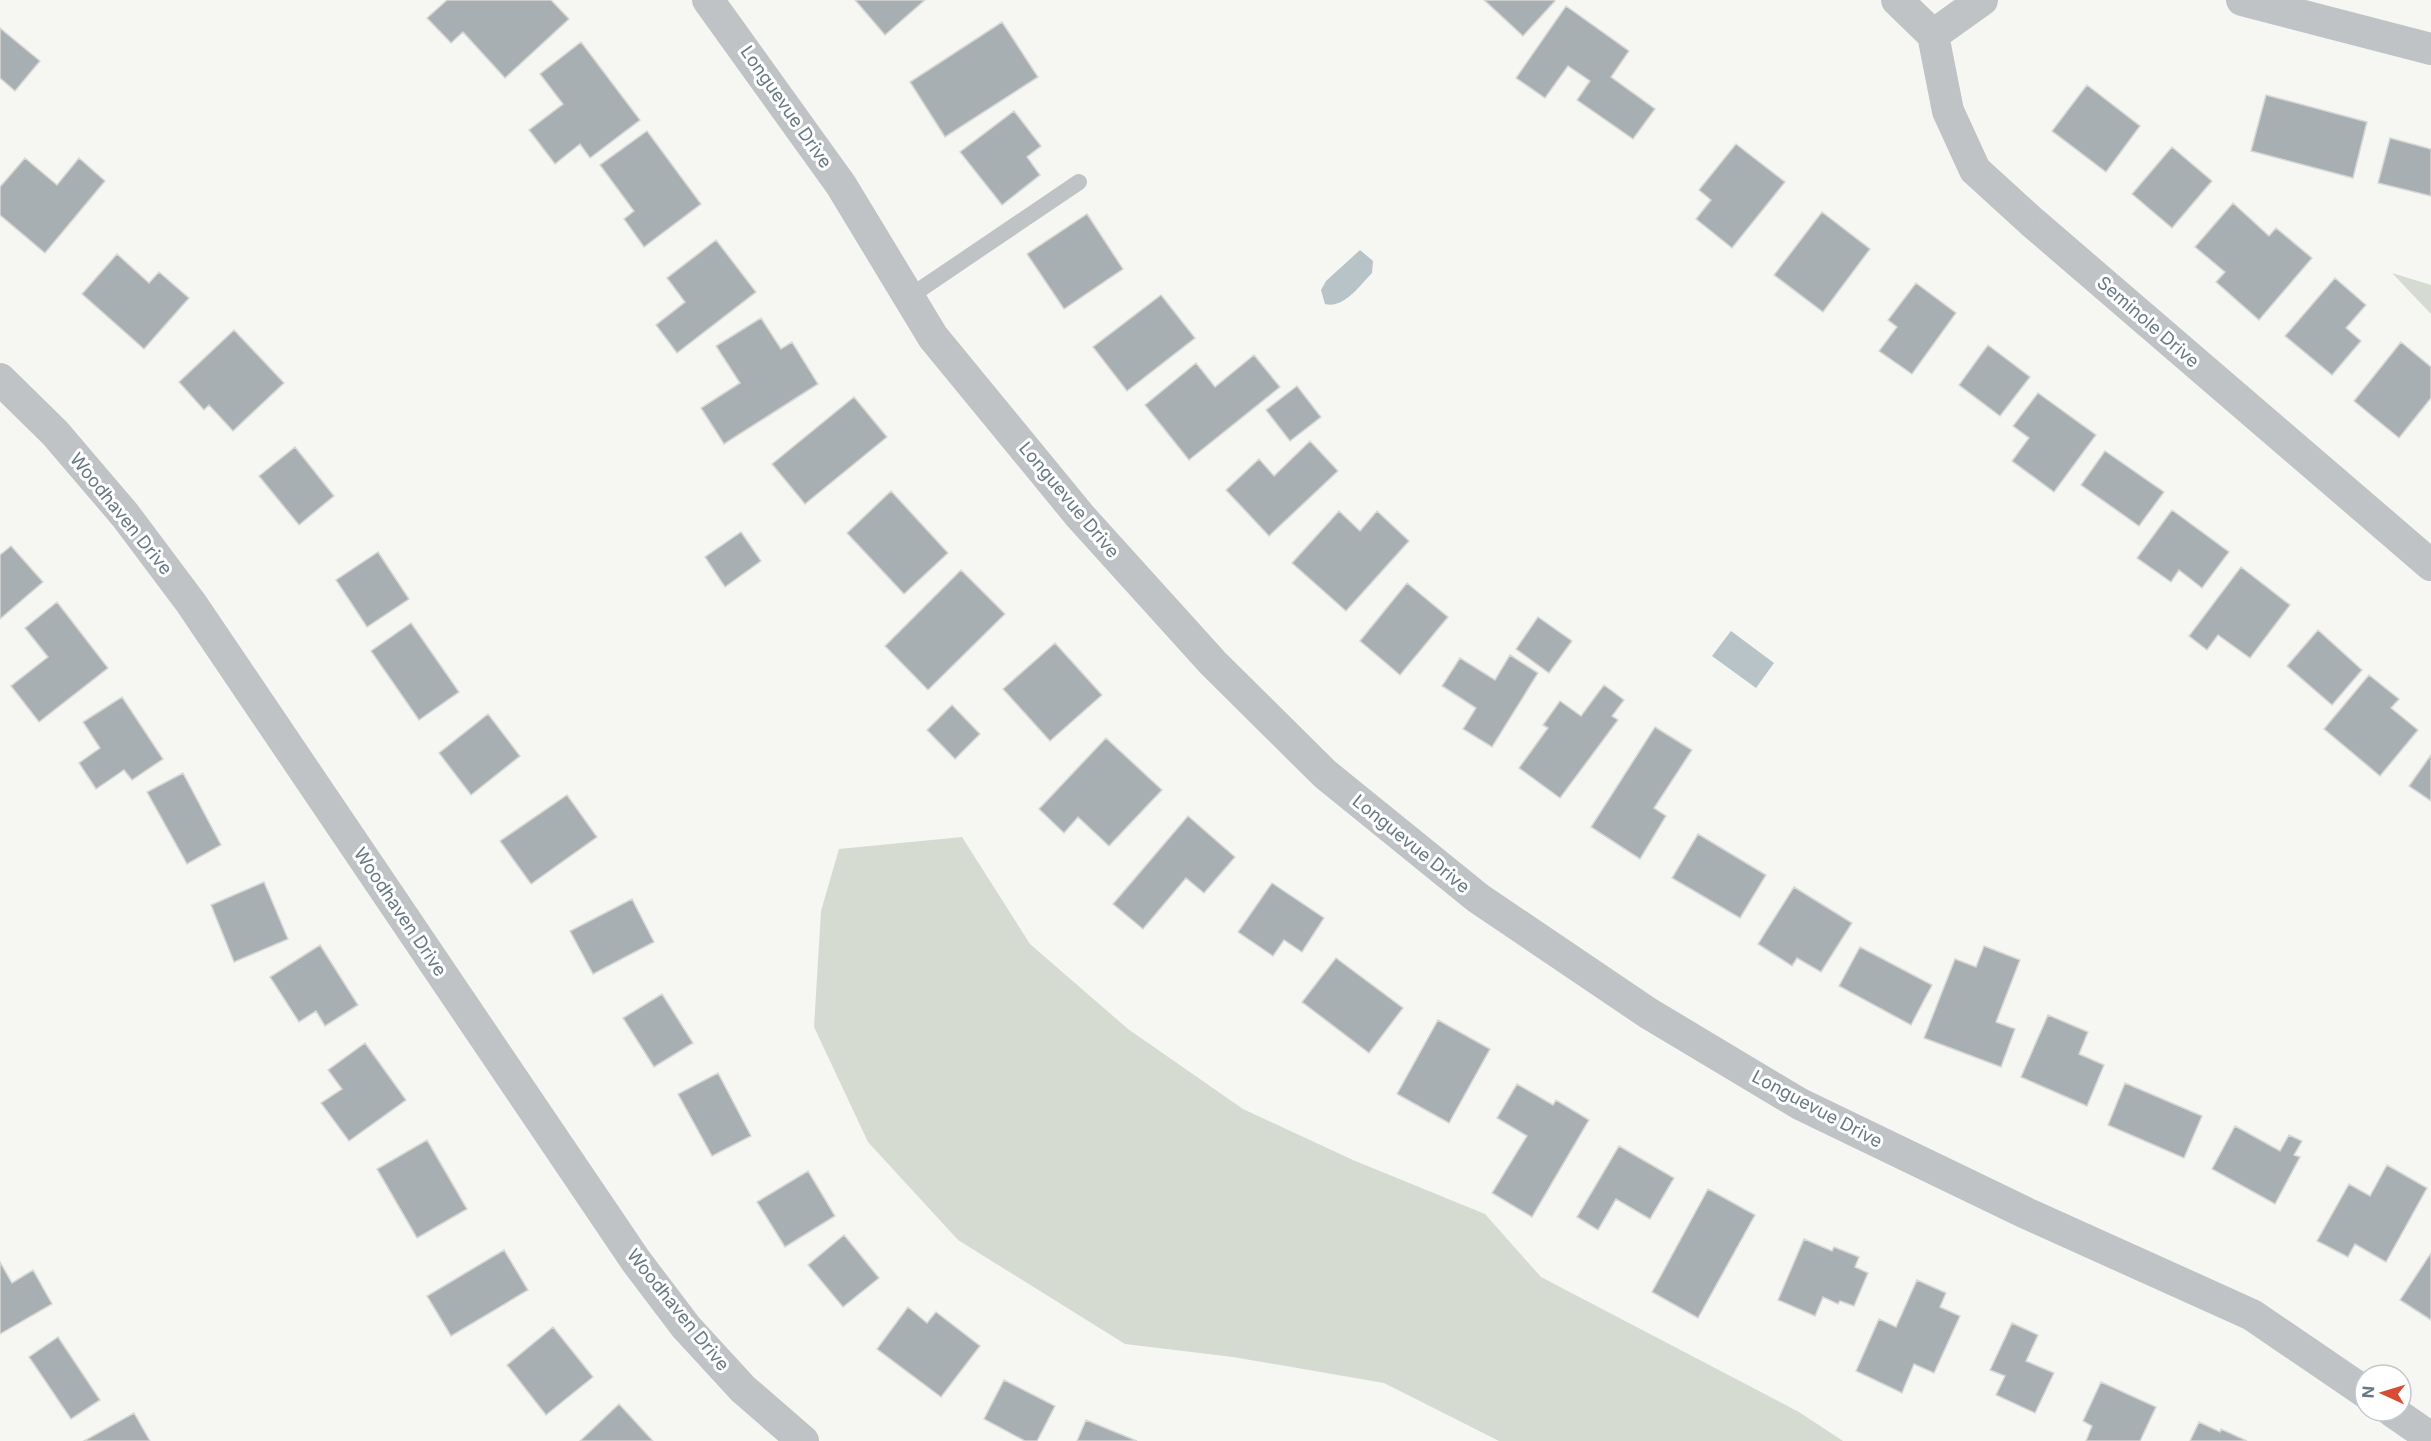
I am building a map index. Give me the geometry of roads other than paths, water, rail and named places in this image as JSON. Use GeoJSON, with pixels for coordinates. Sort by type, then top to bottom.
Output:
{"type":"FeatureCollection","features":[{"type":"Feature","properties":{"kind":"street","name":"Longuevue Drive"},"geometry":{"type":"LineString","coordinates":[[708,0],[841,185],[933,337],[1073,507],[1213,663],[1325,774],[1478,898],[1648,1013],[1800,1104],[2026,1213],[2252,1315],[2353,1384]]}},
{"type":"Feature","properties":{"kind":"street"},"geometry":{"type":"LineString","coordinates":[[1897,0],[1933,35],[1982,0]]}},
{"type":"Feature","properties":{"kind":"street"},"geometry":{"type":"LineString","coordinates":[[2242,0],[2431,49]]}},
{"type":"Feature","properties":{"kind":"street","name":"Seminole Drive"},"geometry":{"type":"LineString","coordinates":[[1933,35],[1948,111],[1976,170],[2032,222],[2431,565]]}},
{"type":"Feature","properties":{"kind":"street","name":"Woodhaven Drive"},"geometry":{"type":"LineString","coordinates":[[0,379],[69,449],[125,515],[191,603],[644,1270],[686,1327],[743,1389],[803,1441]]}},
{"type":"Feature","properties":{"kind":"street"},"geometry":{"type":"LineString","coordinates":[[2409,1423],[2431,1438]]}},
{"type":"Feature","properties":{"kind":"lane"},"geometry":{"type":"LineString","coordinates":[[909,297],[1079,182]]}}]}
